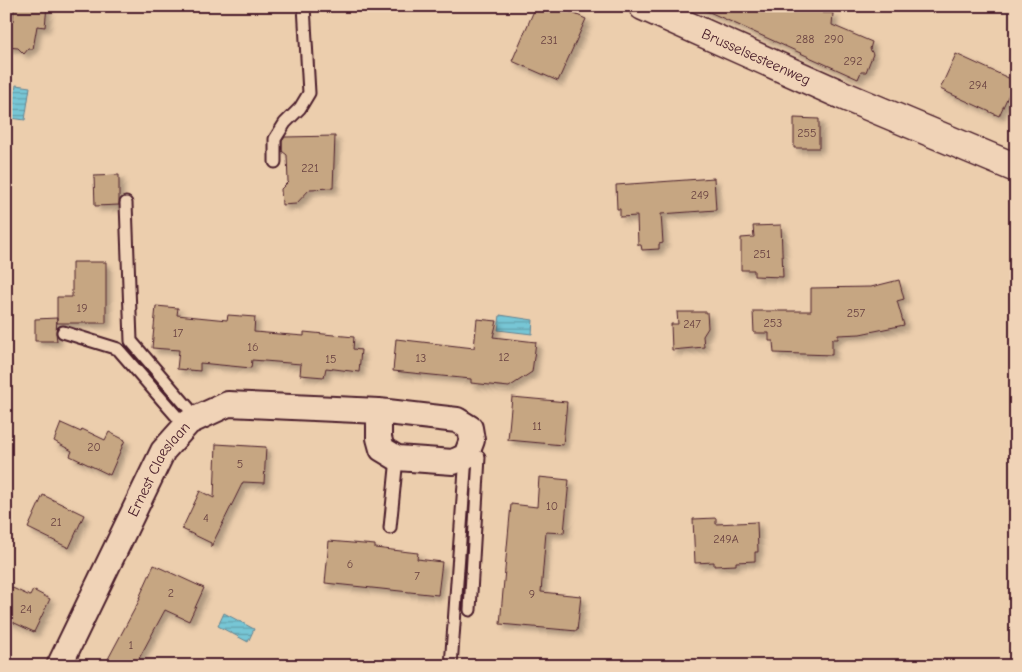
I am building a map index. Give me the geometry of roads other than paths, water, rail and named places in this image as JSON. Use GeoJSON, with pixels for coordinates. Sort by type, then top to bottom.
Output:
{"type":"FeatureCollection","features":[{"type":"Feature","properties":{"kind":"street","name":"Brusselsesteenweg"},"geometry":{"type":"LineString","coordinates":[[643,6],[842,95],[1016,168]]}},
{"type":"Feature","properties":{"kind":"street","name":"Ernest Claeslaan"},"geometry":{"type":"LineString","coordinates":[[59,666],[163,451],[191,422],[228,404],[379,411],[457,420],[470,428],[472,440],[466,456]]}},
{"type":"Feature","properties":{"kind":"street"},"geometry":{"type":"LineString","coordinates":[[379,411],[379,438],[382,449],[397,458],[453,462],[466,456]]}},
{"type":"Feature","properties":{"kind":"lane"},"geometry":{"type":"LineString","coordinates":[[275,162],[275,140],[285,123],[300,108],[309,93],[304,6]]}},
{"type":"Feature","properties":{"kind":"lane"},"geometry":{"type":"LineString","coordinates":[[126,203],[131,341],[191,422]]}},
{"type":"Feature","properties":{"kind":"lane"},"geometry":{"type":"LineString","coordinates":[[63,332],[118,349],[191,422]]}},
{"type":"Feature","properties":{"kind":"lane"},"geometry":{"type":"LineString","coordinates":[[451,666],[466,456],[479,458],[470,610]]}},
{"type":"Feature","properties":{"kind":"lane"},"geometry":{"type":"LineString","coordinates":[[390,528],[397,458]]}},
{"type":"Feature","properties":{"kind":"water"},"geometry":{"type":"Polygon","coordinates":[[[16,85],[30,87],[25,120],[11,118],[16,85]]]}},
{"type":"Feature","properties":{"kind":"water"},"geometry":{"type":"Polygon","coordinates":[[[500,315],[533,320],[532,334],[498,330],[500,315]]]}},
{"type":"Feature","properties":{"kind":"water"},"geometry":{"type":"Polygon","coordinates":[[[224,613],[254,629],[248,642],[218,626],[224,613]]]}}]}
